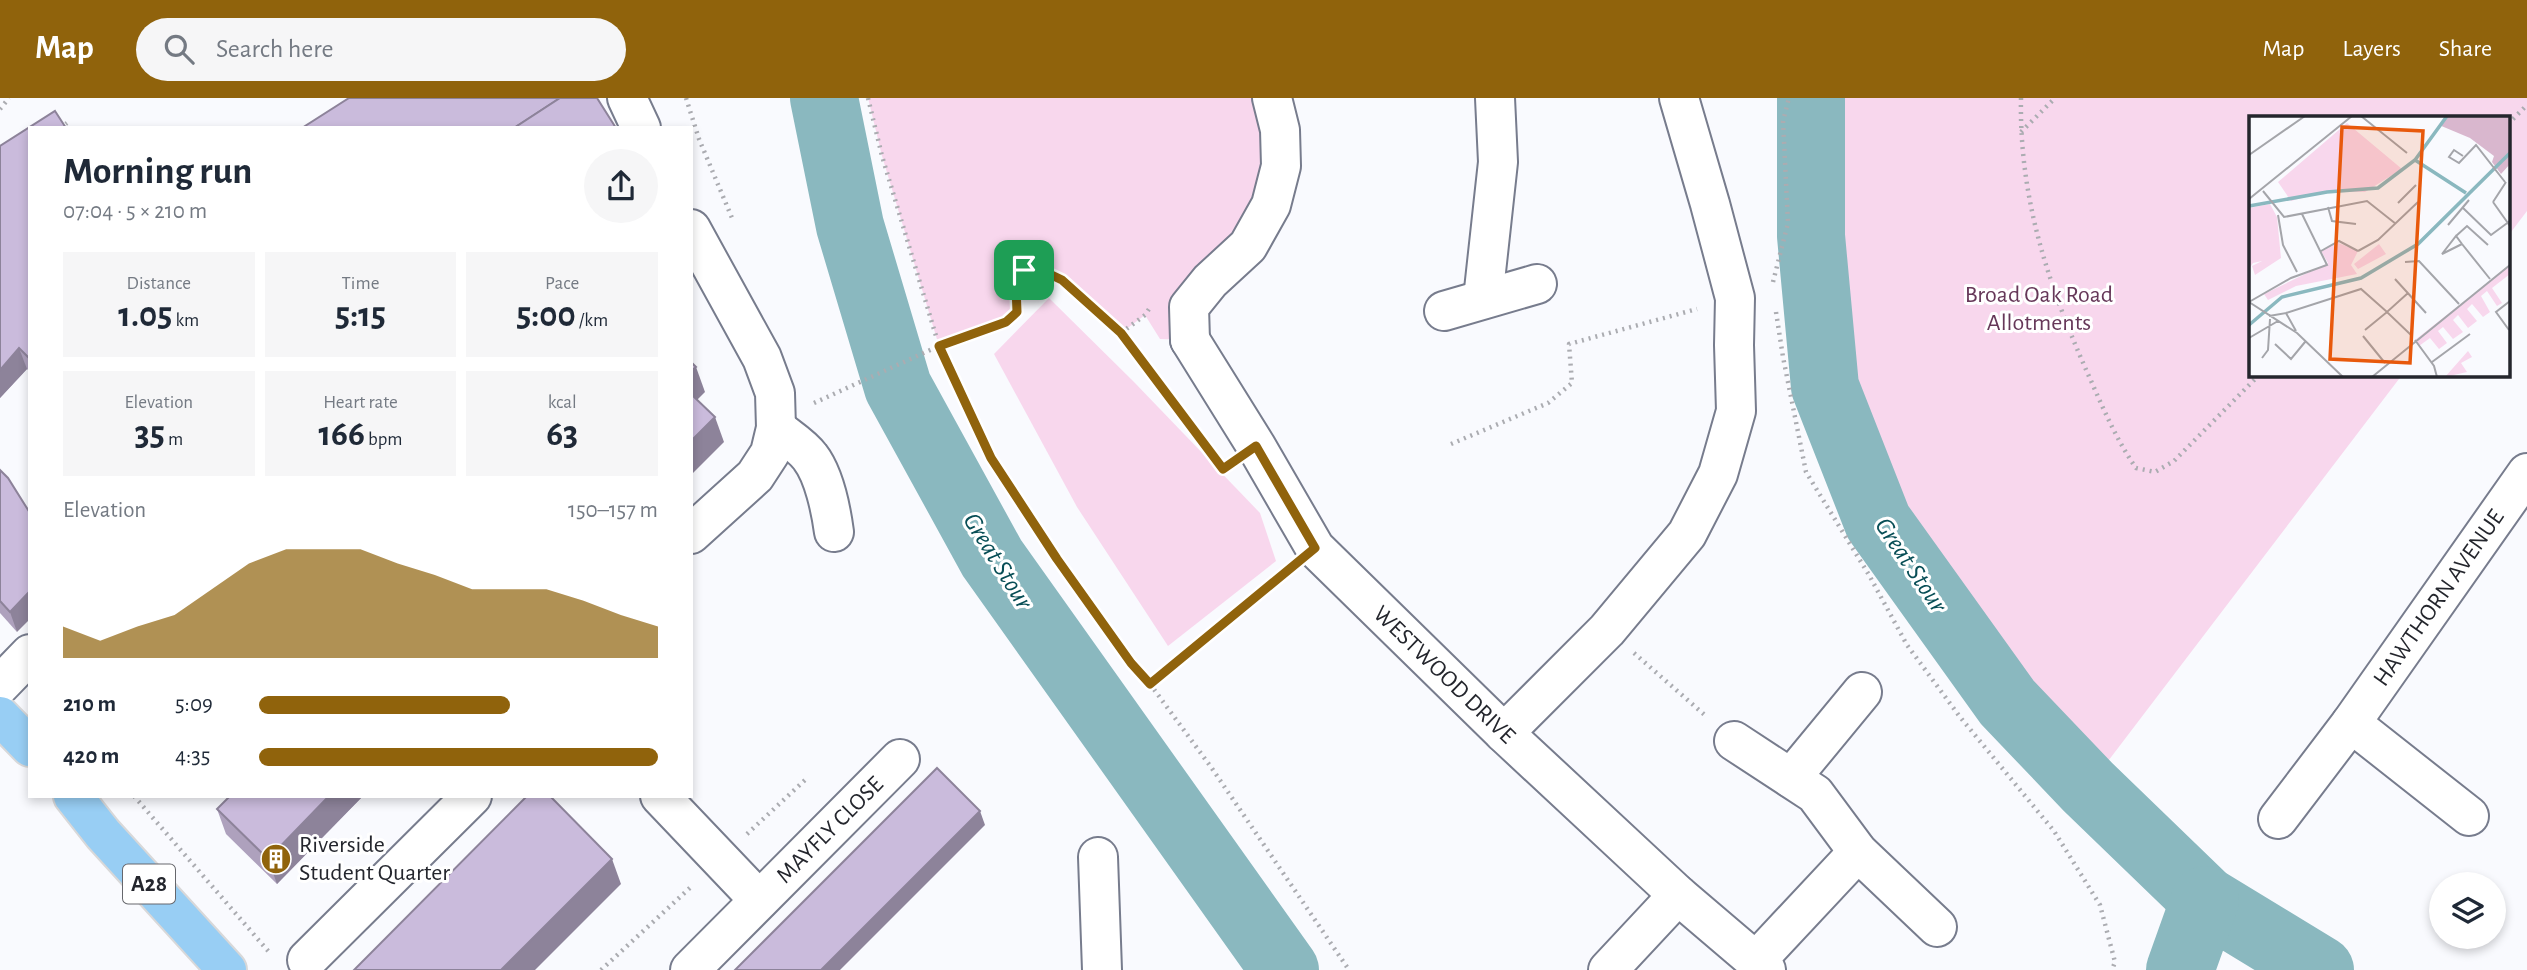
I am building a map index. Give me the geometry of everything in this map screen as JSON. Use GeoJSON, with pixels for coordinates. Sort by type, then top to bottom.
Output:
{"type":"FeatureCollection","features":[{"type":"Feature","properties":{"kind":"highway"},"geometry":{"type":"LineString","coordinates":[[0,716],[28,745]]}},
{"type":"Feature","properties":{"kind":"highway","name":"A28"},"geometry":{"type":"LineString","coordinates":[[75,798],[103,834],[228,970]]}},
{"type":"Feature","properties":{"kind":"street"},"geometry":{"type":"LineString","coordinates":[[627,98],[640,126]]}},
{"type":"Feature","properties":{"kind":"street"},"geometry":{"type":"LineString","coordinates":[[1167,328],[1210,281],[1248,246],[1272,205],[1281,166],[1280,130],[1272,98]]}},
{"type":"Feature","properties":{"kind":"street"},"geometry":{"type":"LineString","coordinates":[[1483,299],[1498,162],[1495,98]]}},
{"type":"Feature","properties":{"kind":"street"},"geometry":{"type":"LineString","coordinates":[[1504,733],[1607,630],[1687,534],[1718,474],[1737,411],[1735,298],[1679,98]]}},
{"type":"Feature","properties":{"kind":"street"},"geometry":{"type":"LineString","coordinates":[[693,233],[762,358],[775,393],[776,428],[770,453],[755,476],[693,532]]}},
{"type":"Feature","properties":{"kind":"street"},"geometry":{"type":"LineString","coordinates":[[1444,310],[1537,284]]}},
{"type":"Feature","properties":{"kind":"street","name":"WESTWOOD DRIVE"},"geometry":{"type":"LineString","coordinates":[[1167,328],[1256,446],[1315,548],[1504,733],[1678,895],[1761,966]]}},
{"type":"Feature","properties":{"kind":"street"},"geometry":{"type":"LineString","coordinates":[[776,428],[809,455],[815,465],[831,510],[834,532]]}},
{"type":"Feature","properties":{"kind":"street","name":"HAWTHORN AVENUE"},"geometry":{"type":"LineString","coordinates":[[2278,819],[2351,723],[2527,474]]}},
{"type":"Feature","properties":{"kind":"street"},"geometry":{"type":"LineString","coordinates":[[0,685],[28,656]]}},
{"type":"Feature","properties":{"kind":"street"},"geometry":{"type":"LineString","coordinates":[[1791,778],[1862,692]]}},
{"type":"Feature","properties":{"kind":"street"},"geometry":{"type":"LineString","coordinates":[[2351,723],[2469,816]]}},
{"type":"Feature","properties":{"kind":"street"},"geometry":{"type":"LineString","coordinates":[[1734,741],[1815,794],[1858,852],[1937,927]]}},
{"type":"Feature","properties":{"kind":"street","name":"MAYFLY CLOSE"},"geometry":{"type":"LineString","coordinates":[[690,970],[900,759]]}},
{"type":"Feature","properties":{"kind":"street"},"geometry":{"type":"LineString","coordinates":[[291,960],[470,798]]}},
{"type":"Feature","properties":{"kind":"street","name":"MAYFLY CLOSE"},"geometry":{"type":"LineString","coordinates":[[662,798],[759,900]]}},
{"type":"Feature","properties":{"kind":"street"},"geometry":{"type":"LineString","coordinates":[[1761,966],[1858,852]]}},
{"type":"Feature","properties":{"kind":"street"},"geometry":{"type":"LineString","coordinates":[[1098,857],[1102,970]]}},
{"type":"Feature","properties":{"kind":"street"},"geometry":{"type":"LineString","coordinates":[[1608,970],[1678,895]]}},
{"type":"Feature","properties":{"kind":"path"},"geometry":{"type":"LineString","coordinates":[[0,109],[9,98]]}},
{"type":"Feature","properties":{"kind":"path"},"geometry":{"type":"LineString","coordinates":[[868,98],[882,156],[939,346],[991,458],[1057,559],[1131,663],[1150,684],[1211,766],[1349,970]]}},
{"type":"Feature","properties":{"kind":"path"},"geometry":{"type":"LineString","coordinates":[[1772,285],[1788,223],[1783,121],[1789,98]]}},
{"type":"Feature","properties":{"kind":"path"},"geometry":{"type":"LineString","coordinates":[[2021,98],[2020,133],[2028,202],[2045,264],[2075,345],[2120,445],[2136,468],[2155,472],[2174,461],[2258,376]]}},
{"type":"Feature","properties":{"kind":"path"},"geometry":{"type":"LineString","coordinates":[[2020,133],[2055,98]]}},
{"type":"Feature","properties":{"kind":"path"},"geometry":{"type":"LineString","coordinates":[[2510,122],[2527,105]]}},
{"type":"Feature","properties":{"kind":"path"},"geometry":{"type":"LineString","coordinates":[[63,126],[67,123]]}},
{"type":"Feature","properties":{"kind":"path"},"geometry":{"type":"LineString","coordinates":[[814,403],[939,346],[1006,322],[1017,312],[1016,287],[1024,270],[1041,270],[1062,280],[1121,333],[1223,469],[1256,446]]}},
{"type":"Feature","properties":{"kind":"path"},"geometry":{"type":"LineString","coordinates":[[1451,444],[1548,403],[1572,383],[1569,344],[1735,298]]}},
{"type":"Feature","properties":{"kind":"path"},"geometry":{"type":"LineString","coordinates":[[1776,309],[1807,472],[1869,575],[1907,645],[1960,717],[2054,831],[2101,905],[2115,962],[2112,970]]}},
{"type":"Feature","properties":{"kind":"path"},"geometry":{"type":"LineString","coordinates":[[1121,333],[1145,315],[1167,328]]}},
{"type":"Feature","properties":{"kind":"path"},"geometry":{"type":"LineString","coordinates":[[1150,684],[1315,548]]}},
{"type":"Feature","properties":{"kind":"path"},"geometry":{"type":"LineString","coordinates":[[1607,630],[1734,741]]}},
{"type":"Feature","properties":{"kind":"path"},"geometry":{"type":"LineString","coordinates":[[136,798],[291,960]]}},
{"type":"Feature","properties":{"kind":"green space"},"geometry":{"type":"Polygon","coordinates":[[[868,98],[1272,98],[1281,166],[1190,340],[1160,339],[1145,315],[1121,333],[1062,280],[1042,270],[1024,270],[1016,287],[1017,312],[1006,322],[939,346],[882,156],[868,98]]]}},
{"type":"Feature","properties":{"kind":"green space","name":"Broad Oak Road Allotments"},"geometry":{"type":"Polygon","coordinates":[[[1820,98],[2527,98],[2527,211],[2510,233],[2510,116],[2249,116],[2249,376],[2401,376],[2099,773],[2011,686],[1959,622],[1891,517],[1835,384],[1819,234],[1820,98]]]}},
{"type":"Feature","properties":{"kind":"green space"},"geometry":{"type":"Polygon","coordinates":[[[1049,298],[1260,513],[1276,561],[1168,646],[1077,507],[994,354],[1049,298]]]}},
{"type":"Feature","properties":{"kind":"building"},"geometry":{"type":"Polygon","coordinates":[[[349,98],[560,98],[517,126],[305,126],[349,98]]]}},
{"type":"Feature","properties":{"kind":"building"},"geometry":{"type":"Polygon","coordinates":[[[560,98],[597,98],[615,126],[517,126],[560,98]]]}},
{"type":"Feature","properties":{"kind":"building"},"geometry":{"type":"Polygon","coordinates":[[[55,111],[65,126],[31,126],[55,111]]]}},
{"type":"Feature","properties":{"kind":"building"},"geometry":{"type":"Polygon","coordinates":[[[28,128],[28,357],[19,348],[0,370],[0,146],[28,128]]]}},
{"type":"Feature","properties":{"kind":"building"},"geometry":{"type":"Polygon","coordinates":[[[693,396],[715,417],[693,439],[693,396]]]}},
{"type":"Feature","properties":{"kind":"building"},"geometry":{"type":"Polygon","coordinates":[[[0,470],[28,510],[28,593],[10,612],[0,601],[0,470]]]}},
{"type":"Feature","properties":{"kind":"building"},"geometry":{"type":"Polygon","coordinates":[[[937,768],[980,811],[821,970],[735,970],[937,768]]]}},
{"type":"Feature","properties":{"kind":"building"},"geometry":{"type":"Polygon","coordinates":[[[228,798],[327,798],[268,859],[217,809],[228,798]]]}},
{"type":"Feature","properties":{"kind":"building"},"geometry":{"type":"Polygon","coordinates":[[[525,798],[552,798],[612,859],[501,970],[354,970],[525,798]]]}},
{"type":"Feature","properties":{"kind":"waterway","name":"Great Stour"},"geometry":{"type":"LineString","coordinates":[[824,98],[850,226],[898,387],[992,558],[1285,970]]}},
{"type":"Feature","properties":{"kind":"waterway","name":"Great Stour"},"geometry":{"type":"LineString","coordinates":[[1811,98],[1811,236],[1825,387],[1878,522],[2007,702],[2088,787],[2205,900],[2320,970]]}},
{"type":"Feature","properties":{"kind":"waterway","name":"Great Stour"},"geometry":{"type":"LineString","coordinates":[[2180,970],[2205,900]]}},
{"type":"Feature","properties":{"kind":"place","name":"Riverside Student Quarter"},"geometry":{"type":"Point","coordinates":[276,859]}},
{"type":"Feature","properties":{"kind":"route"},"geometry":{"type":"LineString","coordinates":[[1024,270],[1041,270],[1062,280],[1121,333],[1141,356],[1223,469],[1256,446],[1315,548],[1150,684],[1131,663],[1057,559],[991,458],[939,346],[1006,322],[1017,312],[1016,287],[1024,270]]}}]}
